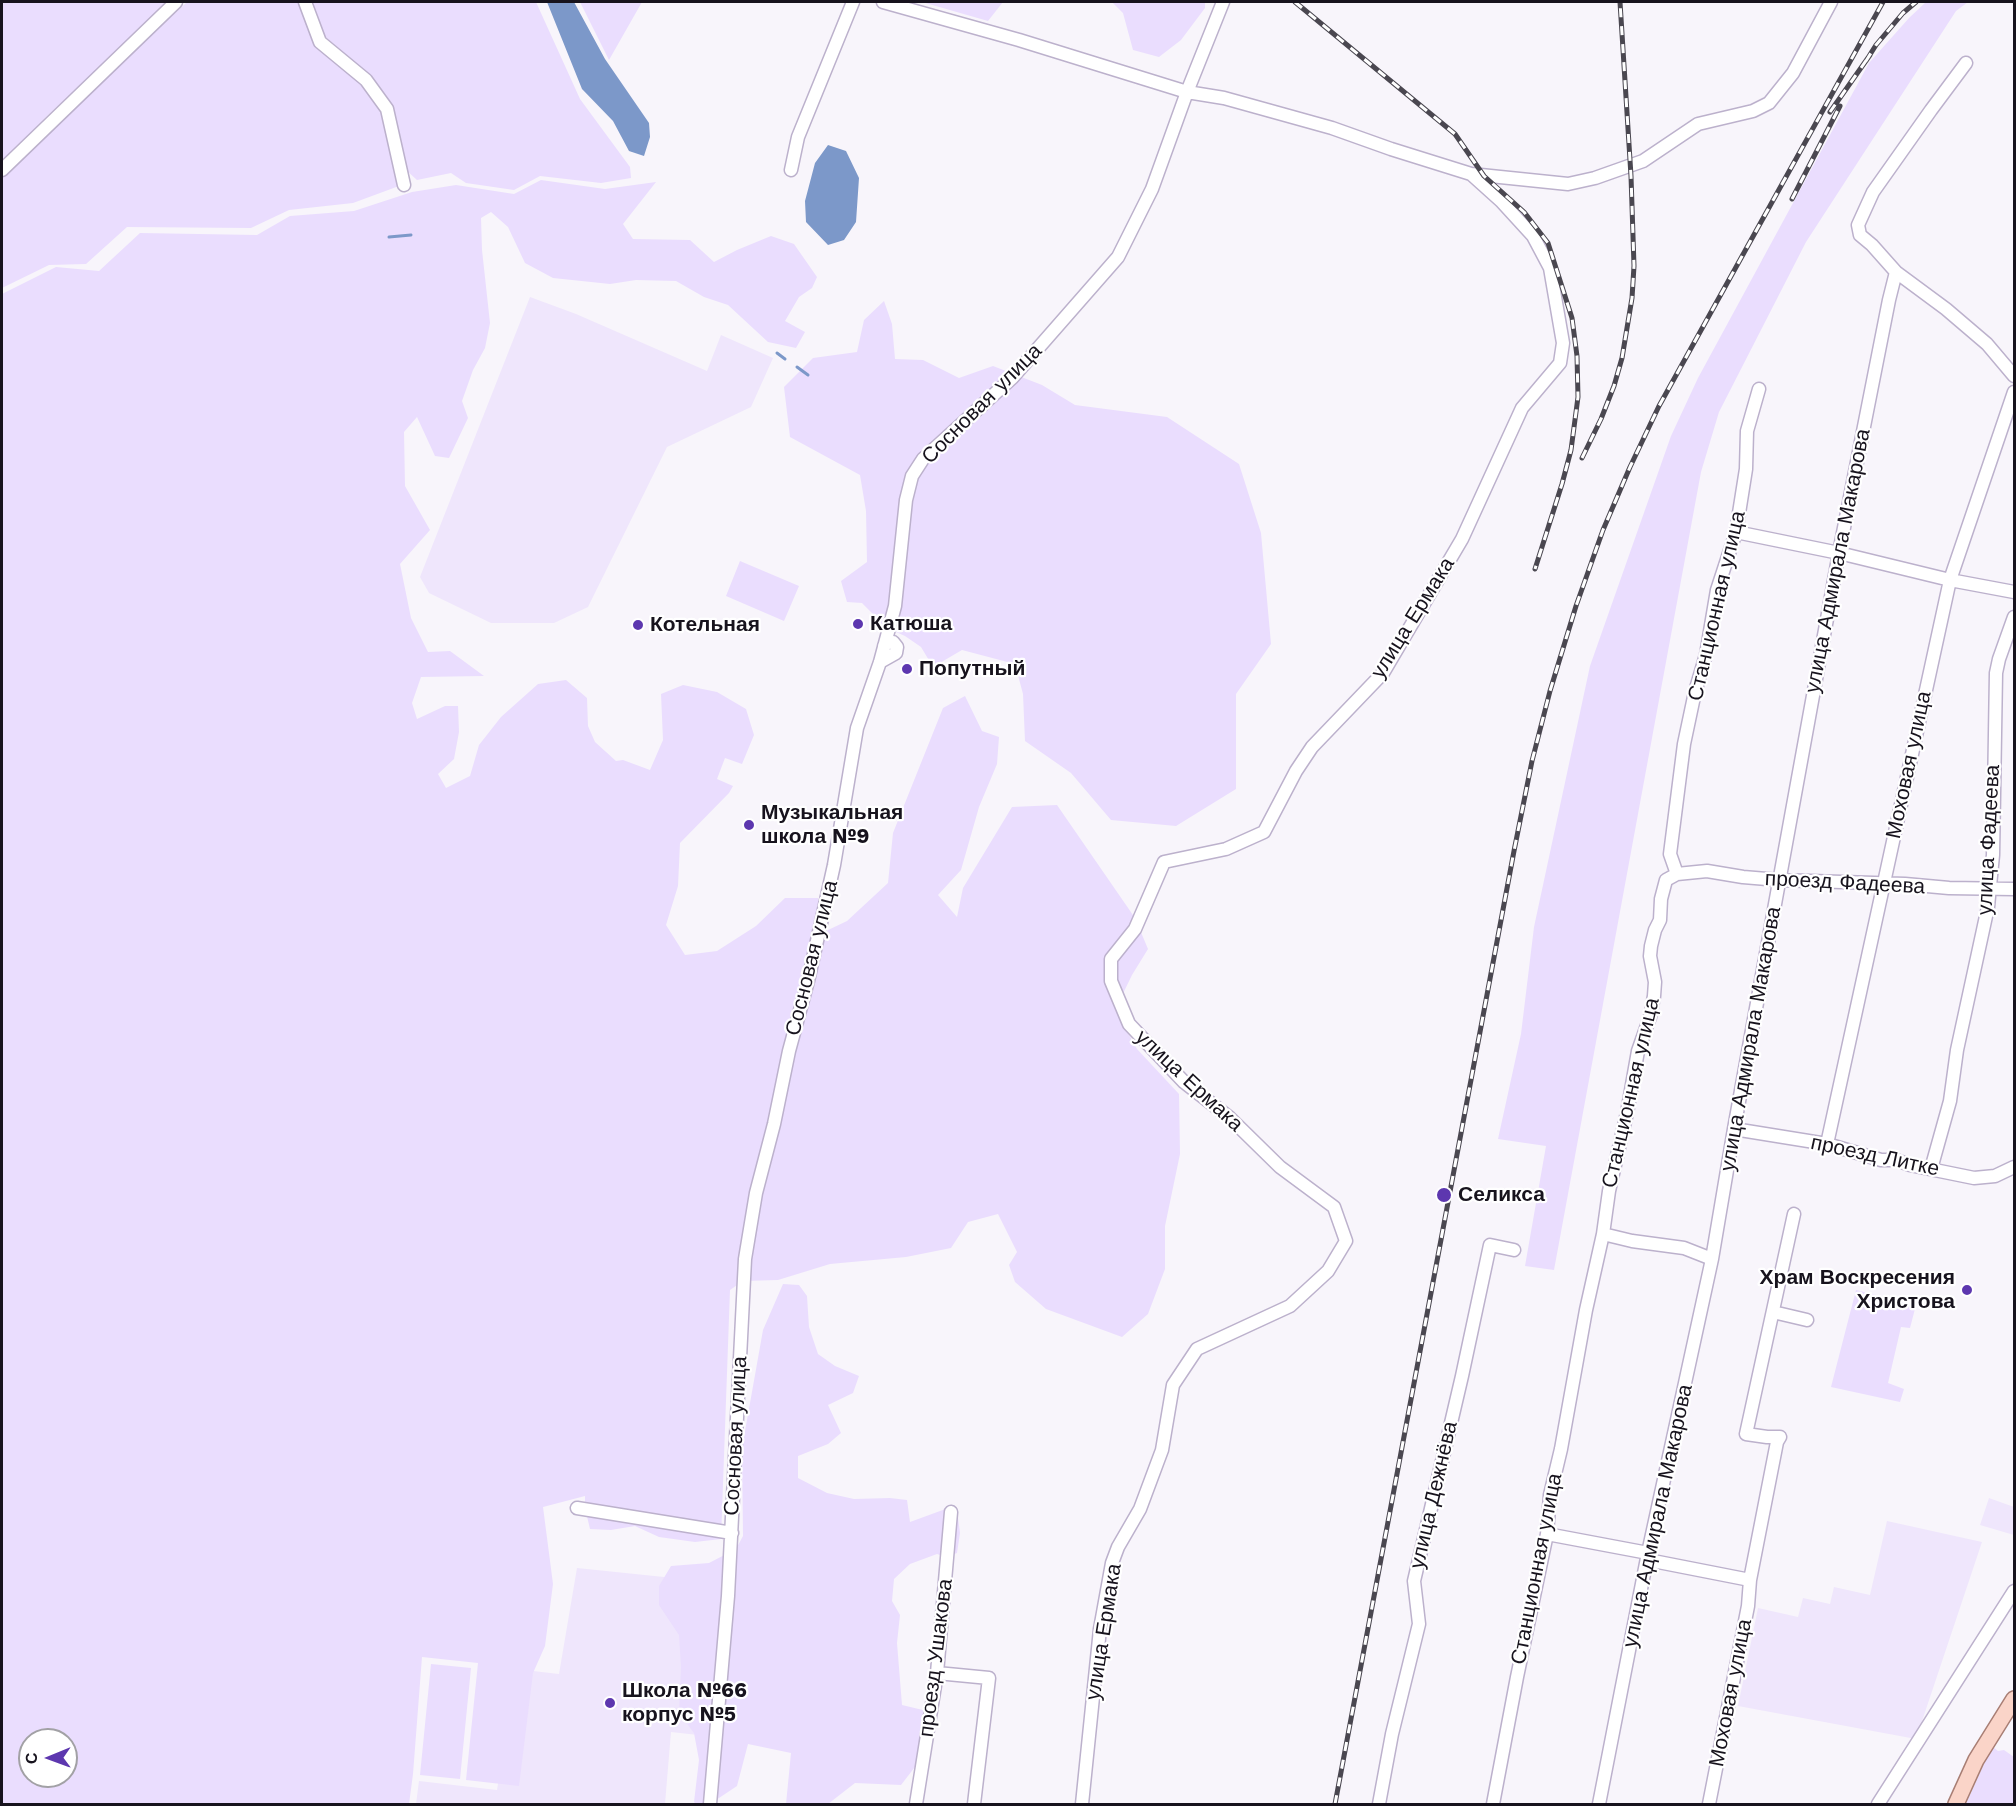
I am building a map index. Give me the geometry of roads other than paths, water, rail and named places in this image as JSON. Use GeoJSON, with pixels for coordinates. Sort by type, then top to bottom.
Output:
{"type":"FeatureCollection","features":[{"type":"Feature","properties":{"kind":"main road"},"geometry":{"type":"LineString","coordinates":[[1956,1804],[1976,1760],[2014,1699]]}},
{"type":"Feature","properties":{"kind":"street"},"geometry":{"type":"LineString","coordinates":[[2,170],[176,2]]}},
{"type":"Feature","properties":{"kind":"street"},"geometry":{"type":"LineString","coordinates":[[305,2],[321,42],[366,80],[387,109],[404,185]]}},
{"type":"Feature","properties":{"kind":"street"},"geometry":{"type":"LineString","coordinates":[[791,170],[798,137],[853,2]]}},
{"type":"Feature","properties":{"kind":"street"},"geometry":{"type":"LineString","coordinates":[[883,2],[986,30],[1187,92],[1224,99],[1332,128],[1472,174],[1568,184],[1594,178],[1643,160],[1698,124],[1753,111],[1769,103],[1793,73],[1831,2]]}},
{"type":"Feature","properties":{"kind":"street","name":"Сосновая улица"},"geometry":{"type":"LineString","coordinates":[[710,1804],[728,1596],[745,1259],[789,1051],[808,981],[834,866],[857,728],[880,662],[896,653],[897,647],[893,642],[884,646],[895,606],[906,500],[912,476],[923,459],[1012,378],[1118,257],[1152,189],[1223,2]]}},
{"type":"Feature","properties":{"kind":"street"},"geometry":{"type":"LineString","coordinates":[[1966,63],[1874,192],[1858,225],[1860,235],[1896,272],[1946,309],[2013,369]]}},
{"type":"Feature","properties":{"kind":"street","name":"улица Ермака"},"geometry":{"type":"LineString","coordinates":[[1082,1804],[1100,1629],[1112,1563],[1118,1547],[1140,1509],[1162,1450],[1173,1385],[1197,1349],[1290,1306],[1328,1271],[1346,1241],[1334,1207],[1280,1167],[1230,1118],[1184,1082],[1129,1024],[1111,981],[1111,959],[1135,929],[1164,862],[1226,849],[1264,832],[1296,771],[1312,747],[1383,673],[1462,539],[1522,408],[1560,363],[1563,343],[1550,268],[1533,236],[1472,174]]}},
{"type":"Feature","properties":{"kind":"street","name":"улица Адмирала Макарова"},"geometry":{"type":"LineString","coordinates":[[1599,1804],[1648,1557],[1712,1259],[1839,553],[1896,272]]}},
{"type":"Feature","properties":{"kind":"street","name":"Станционная улица"},"geometry":{"type":"LineString","coordinates":[[1493,1804],[1547,1534],[1550,1495],[1561,1449],[1586,1310],[1604,1234],[1604,1218],[1609,1191],[1627,1113],[1638,1051],[1650,1017],[1654,996],[1655,982],[1650,956],[1655,930],[1660,920],[1661,899],[1666,880],[1677,874],[1670,854],[1684,744],[1708,644],[1718,590],[1736,532],[1746,469],[1747,430],[1759,389]]}},
{"type":"Feature","properties":{"kind":"street","name":"Моховая улица"},"geometry":{"type":"LineString","coordinates":[[1827,1144],[1950,580],[2014,392]]}},
{"type":"Feature","properties":{"kind":"street"},"geometry":{"type":"LineString","coordinates":[[1736,532],[2014,592]]}},
{"type":"Feature","properties":{"kind":"street","name":"улица Фадеева"},"geometry":{"type":"LineString","coordinates":[[1931,1169],[1950,1101],[1957,1050],[1988,907],[1993,855],[1996,673],[2014,617]]}},
{"type":"Feature","properties":{"kind":"street","name":"проезд Фадеева"},"geometry":{"type":"LineString","coordinates":[[1677,874],[1707,871],[1743,878],[2014,889]]}},
{"type":"Feature","properties":{"kind":"street","name":"проезд Литке"},"geometry":{"type":"LineString","coordinates":[[1734,1129],[1827,1144],[1881,1160],[1896,1160],[1974,1178],[1995,1176],[2014,1167]]}},
{"type":"Feature","properties":{"kind":"street"},"geometry":{"type":"LineString","coordinates":[[1794,1214],[1773,1312],[1807,1320]]}},
{"type":"Feature","properties":{"kind":"street"},"geometry":{"type":"LineString","coordinates":[[1604,1234],[1632,1241],[1684,1248],[1712,1259]]}},
{"type":"Feature","properties":{"kind":"street","name":"улица Дежнёва"},"geometry":{"type":"LineString","coordinates":[[1379,1804],[1392,1734],[1419,1624],[1414,1581],[1490,1245],[1514,1250]]}},
{"type":"Feature","properties":{"kind":"street","name":"Моховая улица"},"geometry":{"type":"LineString","coordinates":[[1709,1804],[1748,1606],[1750,1581],[1777,1442],[1780,1437],[1746,1434],[1773,1312]]}},
{"type":"Feature","properties":{"kind":"street"},"geometry":{"type":"LineString","coordinates":[[577,1508],[732,1533]]}},
{"type":"Feature","properties":{"kind":"street","name":"проезд Ушакова"},"geometry":{"type":"LineString","coordinates":[[916,1804],[938,1673],[951,1512]]}},
{"type":"Feature","properties":{"kind":"street"},"geometry":{"type":"LineString","coordinates":[[1547,1534],[1750,1581]]}},
{"type":"Feature","properties":{"kind":"street"},"geometry":{"type":"LineString","coordinates":[[1878,1804],[2014,1591]]}},
{"type":"Feature","properties":{"kind":"street"},"geometry":{"type":"LineString","coordinates":[[938,1673],[989,1678],[974,1804]]}},
{"type":"Feature","properties":{"kind":"water"},"geometry":{"type":"Polygon","coordinates":[[[547,2],[574,2],[605,59],[649,123],[650,137],[644,156],[629,151],[613,121],[582,89],[547,2]]]}},
{"type":"Feature","properties":{"kind":"water"},"geometry":{"type":"Polygon","coordinates":[[[828,145],[846,151],[859,178],[856,222],[844,240],[828,245],[806,222],[805,201],[815,163],[828,145]]]}},
{"type":"Feature","properties":{"kind":"waterway"},"geometry":{"type":"LineString","coordinates":[[389,237],[411,235]]}},
{"type":"Feature","properties":{"kind":"waterway"},"geometry":{"type":"LineString","coordinates":[[777,353],[785,359]]}},
{"type":"Feature","properties":{"kind":"waterway"},"geometry":{"type":"LineString","coordinates":[[797,367],[808,375]]}},
{"type":"Feature","properties":{"kind":"railway"},"geometry":{"type":"LineString","coordinates":[[1295,2],[1455,134],[1484,176],[1524,212],[1548,243],[1572,318],[1577,356],[1578,397],[1571,450],[1535,569]]}},
{"type":"Feature","properties":{"kind":"railway"},"geometry":{"type":"LineString","coordinates":[[1582,458],[1614,386],[1622,358],[1632,298],[1634,266],[1631,176],[1620,2]]}},
{"type":"Feature","properties":{"kind":"railway"},"geometry":{"type":"LineString","coordinates":[[1335,1804],[1514,851],[1532,761],[1550,691],[1576,606],[1603,530],[1659,406],[1883,2]]}},
{"type":"Feature","properties":{"kind":"railway"},"geometry":{"type":"LineString","coordinates":[[1866,61],[1876,45],[1903,13],[1916,2]]}},
{"type":"Feature","properties":{"kind":"railway"},"geometry":{"type":"LineString","coordinates":[[1830,112],[1870,55]]}},
{"type":"Feature","properties":{"kind":"railway"},"geometry":{"type":"LineString","coordinates":[[1792,199],[1840,106]]}},
{"type":"Feature","properties":{"kind":"place","name":"Катюша"},"geometry":{"type":"Point","coordinates":[858,624]}},
{"type":"Feature","properties":{"kind":"place","name":"Котельная"},"geometry":{"type":"Point","coordinates":[638,625]}},
{"type":"Feature","properties":{"kind":"place","name":"Попутный"},"geometry":{"type":"Point","coordinates":[907,669]}},
{"type":"Feature","properties":{"kind":"place","name":"Музыкальная школа №9"},"geometry":{"type":"Point","coordinates":[749,825]}},
{"type":"Feature","properties":{"kind":"place","name":"Селикса"},"geometry":{"type":"Point","coordinates":[1444,1195]}},
{"type":"Feature","properties":{"kind":"place","name":"Храм Воскресения Христова"},"geometry":{"type":"Point","coordinates":[1967,1290]}},
{"type":"Feature","properties":{"kind":"place","name":"Школа №66 корпус №5"},"geometry":{"type":"Point","coordinates":[610,1703]}}]}
